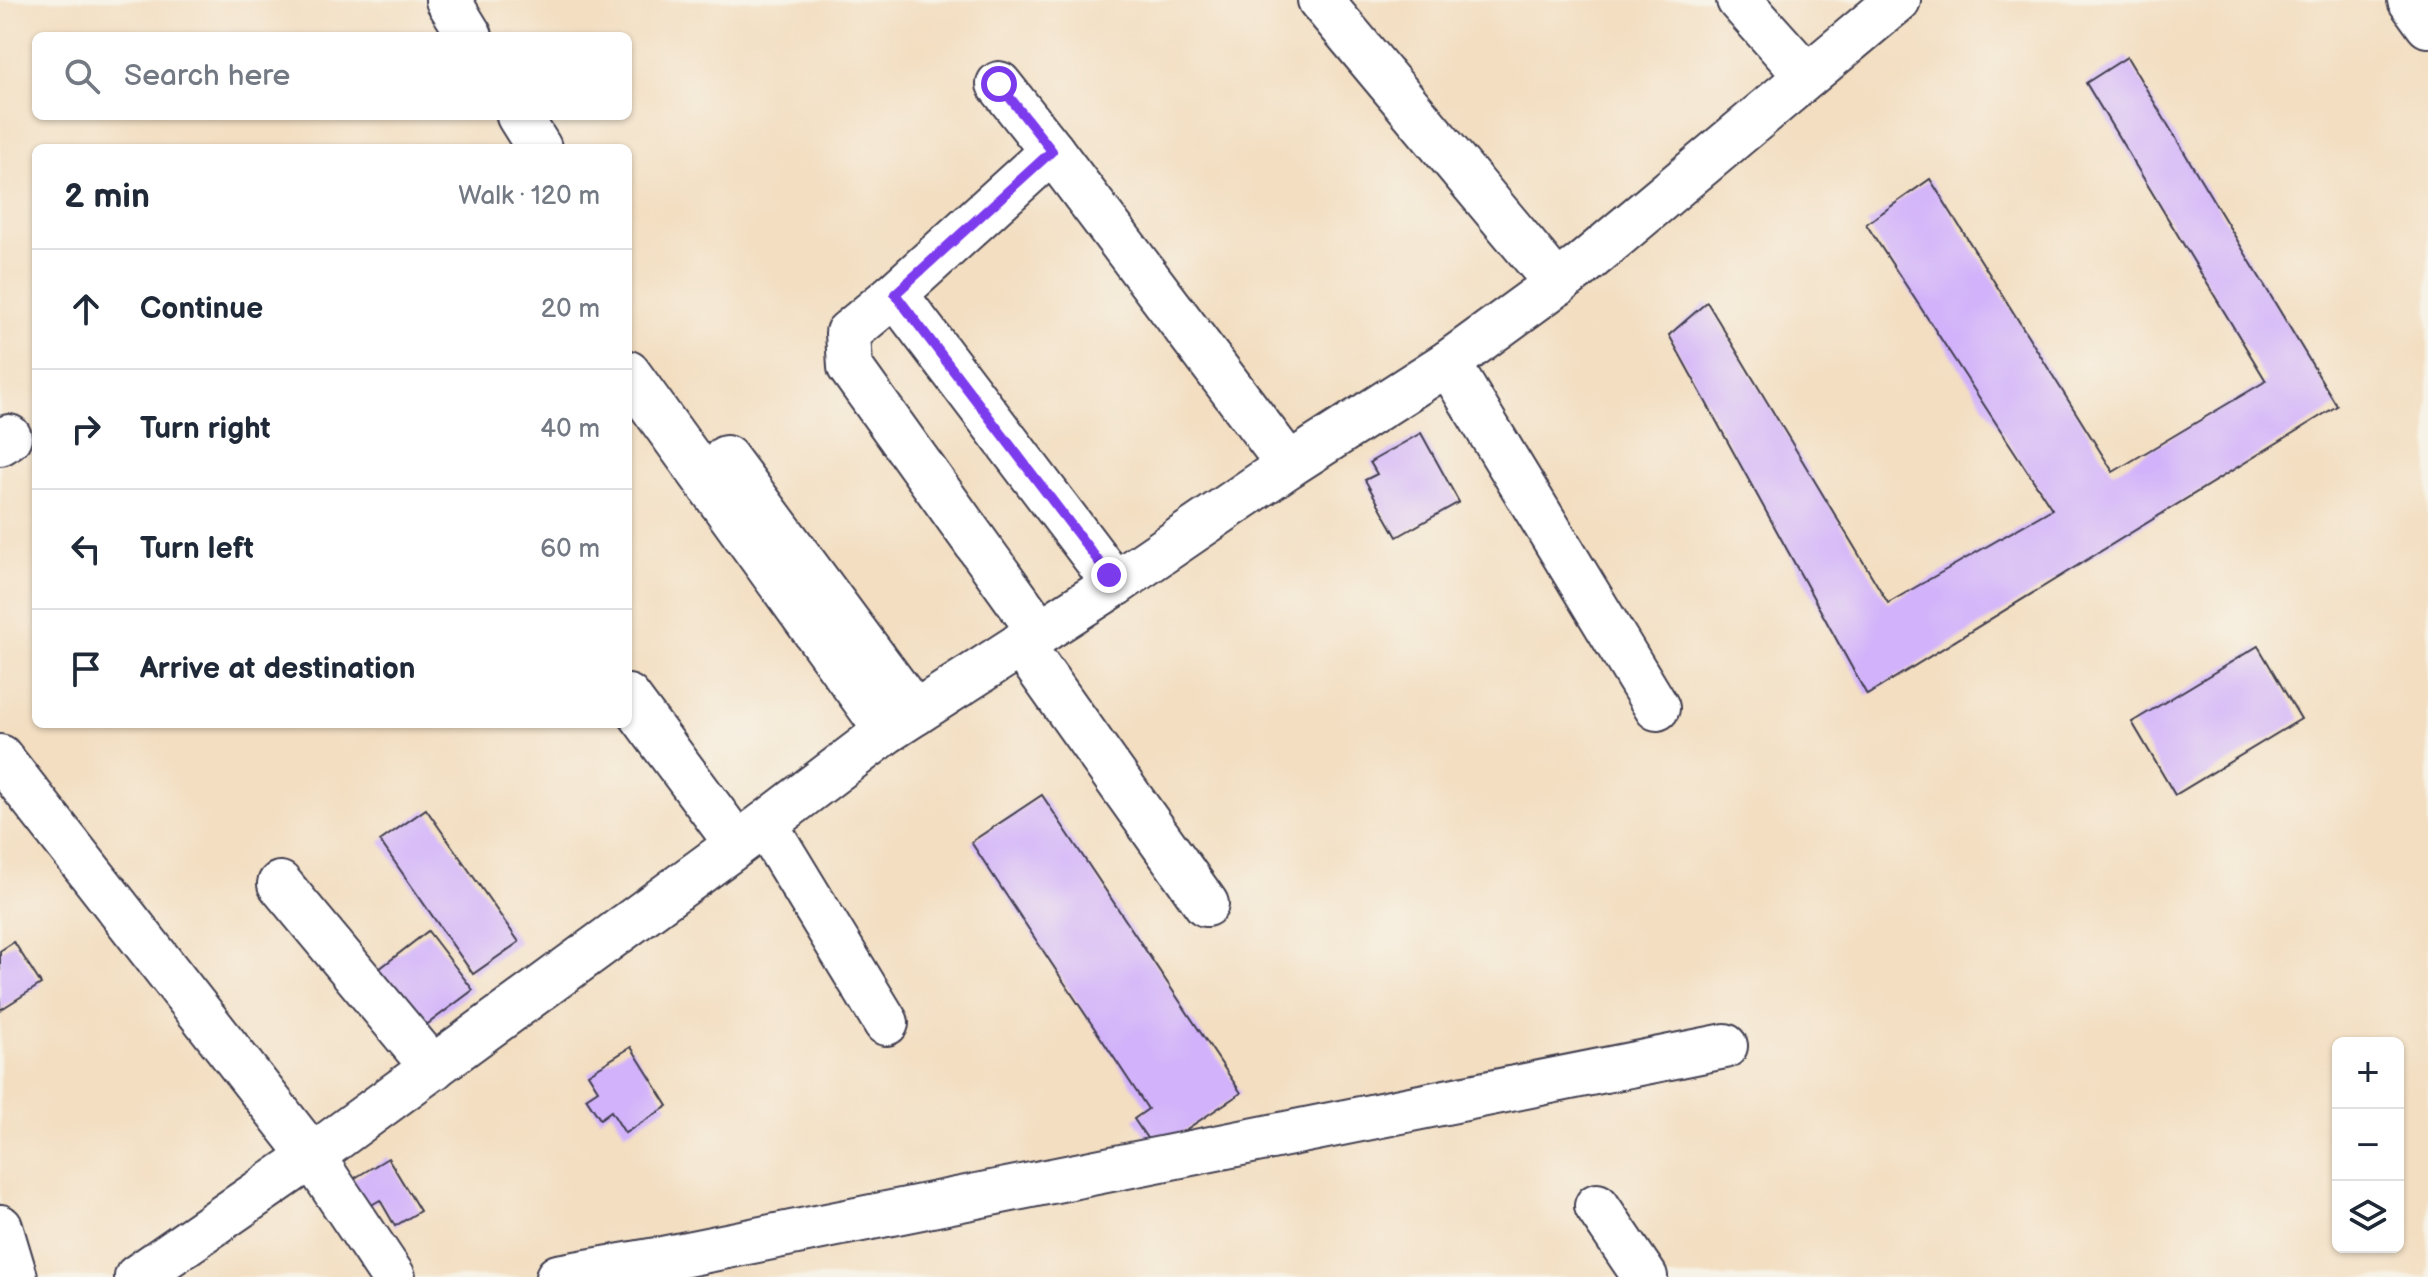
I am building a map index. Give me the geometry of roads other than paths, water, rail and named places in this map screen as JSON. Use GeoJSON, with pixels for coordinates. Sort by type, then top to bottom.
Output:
{"type":"FeatureCollection","features":[{"type":"Feature","properties":{"kind":"street"},"geometry":{"type":"LineString","coordinates":[[448,0],[468,32]]}},
{"type":"Feature","properties":{"kind":"street"},"geometry":{"type":"LineString","coordinates":[[1320,0],[1557,284]]}},
{"type":"Feature","properties":{"kind":"street"},"geometry":{"type":"LineString","coordinates":[[1739,0],[1807,76]]}},
{"type":"Feature","properties":{"kind":"street"},"geometry":{"type":"LineString","coordinates":[[137,1277],[187,1262],[312,1156],[901,722],[1448,363],[1557,284],[1898,0]]}},
{"type":"Feature","properties":{"kind":"street"},"geometry":{"type":"LineString","coordinates":[[2410,0],[2428,25]]}},
{"type":"Feature","properties":{"kind":"street"},"geometry":{"type":"LineString","coordinates":[[999,84],[1289,465]]}},
{"type":"Feature","properties":{"kind":"street"},"geometry":{"type":"LineString","coordinates":[[522,120],[536,144]]}},
{"type":"Feature","properties":{"kind":"street"},"geometry":{"type":"LineString","coordinates":[[1052,151],[848,333],[850,367],[1206,904]]}},
{"type":"Feature","properties":{"kind":"street"},"geometry":{"type":"LineString","coordinates":[[895,294],[1115,584]]}},
{"type":"Feature","properties":{"kind":"street"},"geometry":{"type":"LineString","coordinates":[[1448,363],[1657,708]]}},
{"type":"Feature","properties":{"kind":"street"},"geometry":{"type":"LineString","coordinates":[[632,378],[901,722]]}},
{"type":"Feature","properties":{"kind":"street"},"geometry":{"type":"LineString","coordinates":[[726,458],[901,722]]}},
{"type":"Feature","properties":{"kind":"street"},"geometry":{"type":"LineString","coordinates":[[632,701],[751,834],[886,1023]]}},
{"type":"Feature","properties":{"kind":"street"},"geometry":{"type":"LineString","coordinates":[[0,757],[312,1156],[393,1277]]}},
{"type":"Feature","properties":{"kind":"street"},"geometry":{"type":"LineString","coordinates":[[280,884],[433,1068]]}},
{"type":"Feature","properties":{"kind":"street"},"geometry":{"type":"LineString","coordinates":[[558,1277],[663,1268],[1725,1046]]}},
{"type":"Feature","properties":{"kind":"street"},"geometry":{"type":"LineString","coordinates":[[1597,1206],[1645,1277]]}},
{"type":"Feature","properties":{"kind":"street"},"geometry":{"type":"LineString","coordinates":[[0,1227],[15,1277]]}}]}
